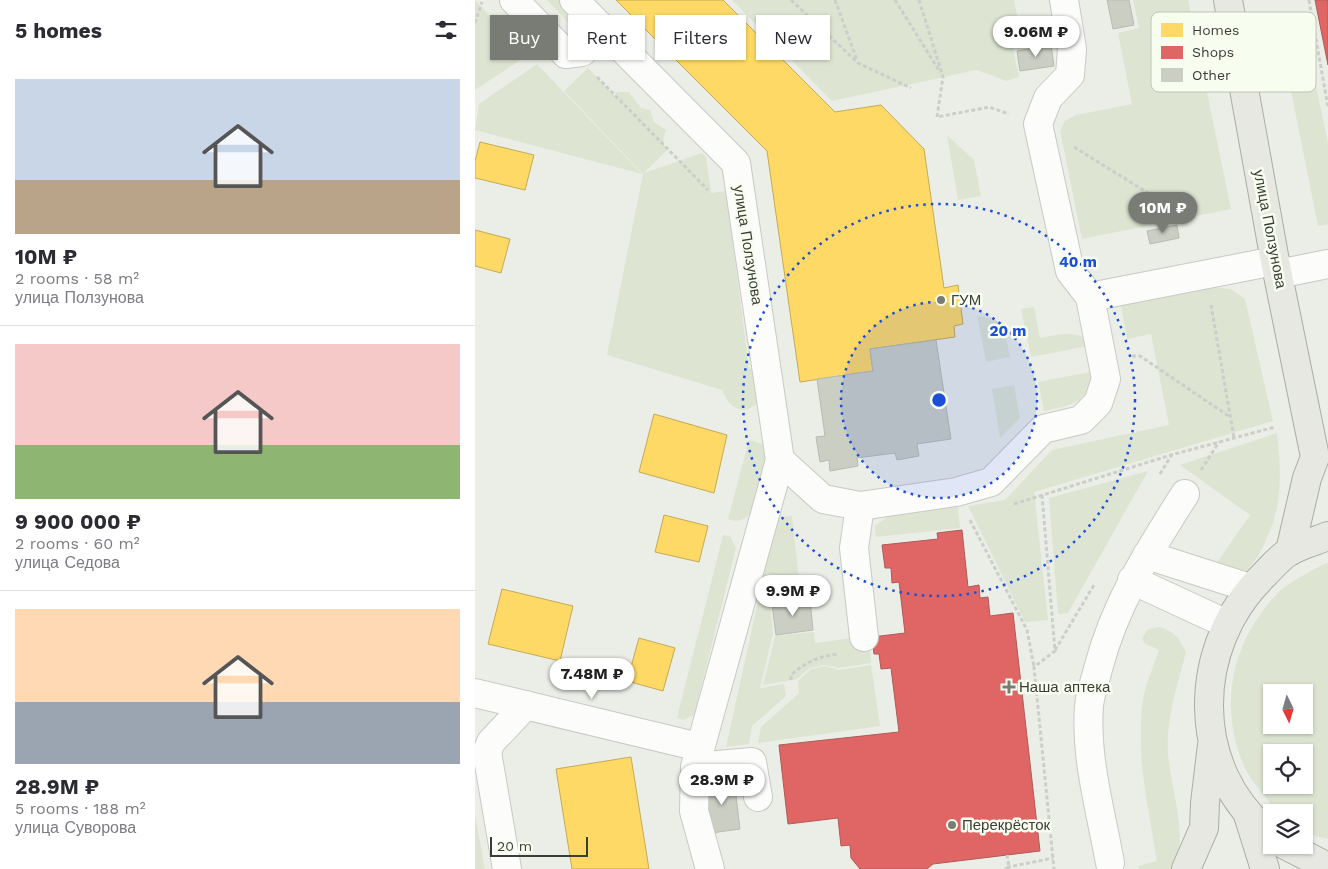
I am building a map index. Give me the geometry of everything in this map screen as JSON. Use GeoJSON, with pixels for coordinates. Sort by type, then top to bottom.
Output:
{"type":"FeatureCollection","features":[{"type":"Feature","properties":{"kind":"main road","name":"улица Ползунова"},"geometry":{"type":"LineString","coordinates":[[1244,92],[1276,268],[1322,462],[1307,478],[1290,551]]}},
{"type":"Feature","properties":{"kind":"main road"},"geometry":{"type":"LineString","coordinates":[[1186,869],[1204,828],[1212,742],[1209,688],[1215,655],[1227,624],[1250,588],[1290,551],[1328,536]]}},
{"type":"Feature","properties":{"kind":"main road"},"geometry":{"type":"LineString","coordinates":[[1212,742],[1229,784],[1247,811],[1263,827]]}},
{"type":"Feature","properties":{"kind":"main road"},"geometry":{"type":"LineString","coordinates":[[1247,811],[1265,869]]}},
{"type":"Feature","properties":{"kind":"main road"},"geometry":{"type":"LineString","coordinates":[[1303,854],[1328,867]]}},
{"type":"Feature","properties":{"kind":"street"},"geometry":{"type":"LineString","coordinates":[[514,0],[566,54],[568,54]]}},
{"type":"Feature","properties":{"kind":"street","name":"улица Ползунова"},"geometry":{"type":"LineString","coordinates":[[574,0],[589,15]]}},
{"type":"Feature","properties":{"kind":"street"},"geometry":{"type":"LineString","coordinates":[[710,869],[694,811],[697,757],[780,460],[823,499],[860,506],[956,492],[991,482],[1043,429],[1081,420],[1098,403],[1106,379],[1100,357],[1090,297],[1070,270],[1039,124],[1048,98],[1070,75],[1072,49],[1064,0]]}},
{"type":"Feature","properties":{"kind":"street","name":"улица Ползунова"},"geometry":{"type":"LineString","coordinates":[[633,60],[736,163],[780,460]]}},
{"type":"Feature","properties":{"kind":"street"},"geometry":{"type":"LineString","coordinates":[[1090,297],[1205,275],[1328,264]]}},
{"type":"Feature","properties":{"kind":"street"},"geometry":{"type":"LineString","coordinates":[[1110,863],[1091,758],[1089,705],[1113,618],[1132,580],[1185,494]]}},
{"type":"Feature","properties":{"kind":"street"},"geometry":{"type":"LineString","coordinates":[[860,506],[855,548],[864,637]]}},
{"type":"Feature","properties":{"kind":"street"},"geometry":{"type":"LineString","coordinates":[[1147,555],[1250,588]]}},
{"type":"Feature","properties":{"kind":"street"},"geometry":{"type":"LineString","coordinates":[[1132,580],[1227,624]]}},
{"type":"Feature","properties":{"kind":"street"},"geometry":{"type":"LineString","coordinates":[[475,693],[526,705],[697,757],[752,762],[758,797]]}},
{"type":"Feature","properties":{"kind":"street"},"geometry":{"type":"LineString","coordinates":[[507,869],[487,752],[491,742],[526,705]]}},
{"type":"Feature","properties":{"kind":"path"},"geometry":{"type":"LineString","coordinates":[[475,23],[483,0]]}},
{"type":"Feature","properties":{"kind":"path"},"geometry":{"type":"LineString","coordinates":[[791,0],[859,63],[911,88]]}},
{"type":"Feature","properties":{"kind":"path"},"geometry":{"type":"LineString","coordinates":[[835,0],[859,63]]}},
{"type":"Feature","properties":{"kind":"path"},"geometry":{"type":"LineString","coordinates":[[895,0],[943,77]]}},
{"type":"Feature","properties":{"kind":"path"},"geometry":{"type":"LineString","coordinates":[[919,0],[943,77],[937,117]]}},
{"type":"Feature","properties":{"kind":"path"},"geometry":{"type":"LineString","coordinates":[[1316,39],[1328,107]]}},
{"type":"Feature","properties":{"kind":"path"},"geometry":{"type":"LineString","coordinates":[[581,60],[710,192]]}},
{"type":"Feature","properties":{"kind":"path"},"geometry":{"type":"LineString","coordinates":[[1205,275],[1234,438]]}},
{"type":"Feature","properties":{"kind":"path"},"geometry":{"type":"LineString","coordinates":[[1100,357],[1140,356],[1230,417]]}},
{"type":"Feature","properties":{"kind":"path"},"geometry":{"type":"LineString","coordinates":[[1034,667],[1055,651],[1042,495],[1275,427]]}},
{"type":"Feature","properties":{"kind":"path"},"geometry":{"type":"LineString","coordinates":[[956,492],[1027,630],[1034,667],[1053,869]]}},
{"type":"Feature","properties":{"kind":"path"},"geometry":{"type":"LineString","coordinates":[[791,680],[791,675],[806,663],[823,656],[848,652],[860,644],[864,637]]}},
{"type":"Feature","properties":{"kind":"path"},"geometry":{"type":"LineString","coordinates":[[1007,855],[1007,868],[1053,858]]}},
{"type":"Feature","properties":{"kind":"green space"},"geometry":{"type":"Polygon","coordinates":[[[475,0],[490,16],[490,60],[520,60],[475,90],[475,0]]]}},
{"type":"Feature","properties":{"kind":"green space"},"geometry":{"type":"Polygon","coordinates":[[[547,0],[564,0],[578,15],[568,15],[568,22],[547,0]]]}},
{"type":"Feature","properties":{"kind":"green space"},"geometry":{"type":"Polygon","coordinates":[[[732,0],[1014,0],[1023,46],[1013,48],[1019,77],[1007,81],[976,70],[832,101],[791,60],[830,60],[830,15],[756,15],[756,24],[732,0]]]}},
{"type":"Feature","properties":{"kind":"green space"},"geometry":{"type":"Polygon","coordinates":[[[1133,0],[1188,0],[1190,12],[1151,12],[1151,92],[1207,92],[1231,209],[1082,239],[1060,131],[1065,121],[1076,115],[1132,104],[1118,33],[1139,28],[1133,0]]]}},
{"type":"Feature","properties":{"kind":"green space"},"geometry":{"type":"Polygon","coordinates":[[[537,64],[642,174],[475,130],[479,104],[537,64]]]}},
{"type":"Feature","properties":{"kind":"green space"},"geometry":{"type":"Polygon","coordinates":[[[588,68],[615,96],[616,92],[629,92],[641,108],[650,110],[654,122],[666,130],[663,140],[667,150],[644,173],[702,153],[706,157],[711,193],[726,191],[749,368],[758,374],[758,403],[752,407],[742,410],[728,401],[722,390],[607,355],[643,174],[564,91],[588,68]]]}},
{"type":"Feature","properties":{"kind":"green space"},"geometry":{"type":"Polygon","coordinates":[[[1316,86],[1328,143],[1328,224],[1318,226],[1291,92],[1316,92],[1316,86]]]}},
{"type":"Feature","properties":{"kind":"green space"},"geometry":{"type":"Polygon","coordinates":[[[947,135],[974,160],[981,196],[958,200],[947,135]]]}},
{"type":"Feature","properties":{"kind":"green space"},"geometry":{"type":"Polygon","coordinates":[[[1213,287],[1231,289],[1245,299],[1273,421],[1034,492],[1048,620],[1025,622],[968,506],[1005,500],[1052,450],[1169,425],[1151,334],[1127,339],[1121,305],[1213,287]]]}},
{"type":"Feature","properties":{"kind":"green space"},"geometry":{"type":"Polygon","coordinates":[[[1034,307],[1040,338],[1072,334],[1084,337],[1088,346],[1031,357],[1021,309],[1034,307]]]}},
{"type":"Feature","properties":{"kind":"green space"},"geometry":{"type":"Polygon","coordinates":[[[977,315],[1003,323],[1010,357],[986,362],[977,315]]]}},
{"type":"Feature","properties":{"kind":"green space"},"geometry":{"type":"Polygon","coordinates":[[[1095,371],[1088,390],[1078,401],[1063,407],[1044,411],[1038,382],[1095,371]]]}},
{"type":"Feature","properties":{"kind":"green space"},"geometry":{"type":"Polygon","coordinates":[[[1014,385],[1020,418],[1000,438],[992,389],[1014,385]]]}},
{"type":"Feature","properties":{"kind":"green space"},"geometry":{"type":"Polygon","coordinates":[[[1277,433],[1280,484],[1273,523],[1261,551],[1246,571],[1235,578],[1217,582],[1200,579],[1189,569],[1187,561],[1190,557],[1196,555],[1215,565],[1250,515],[1180,465],[1277,433]]]}},
{"type":"Feature","properties":{"kind":"green space"},"geometry":{"type":"Polygon","coordinates":[[[749,440],[763,444],[769,456],[762,488],[753,510],[746,517],[738,521],[728,519],[749,440]]]}},
{"type":"Feature","properties":{"kind":"green space"},"geometry":{"type":"Polygon","coordinates":[[[1148,471],[1068,613],[1058,614],[1049,498],[1148,471]]]}},
{"type":"Feature","properties":{"kind":"green space"},"geometry":{"type":"Polygon","coordinates":[[[958,507],[960,528],[876,537],[875,526],[890,515],[958,507]]]}},
{"type":"Feature","properties":{"kind":"green space"},"geometry":{"type":"Polygon","coordinates":[[[792,516],[799,580],[818,578],[820,594],[770,600],[773,634],[760,688],[784,684],[786,696],[752,726],[749,744],[726,747],[775,524],[781,517],[792,516]]]}},
{"type":"Feature","properties":{"kind":"green space"},"geometry":{"type":"Polygon","coordinates":[[[723,535],[730,536],[736,548],[694,715],[683,720],[677,718],[723,535]]]}},
{"type":"Feature","properties":{"kind":"green space"},"geometry":{"type":"Polygon","coordinates":[[[1328,563],[1328,839],[1313,835],[1313,804],[1271,804],[1263,794],[1313,794],[1313,744],[1263,744],[1263,794],[1245,768],[1236,745],[1232,721],[1231,697],[1234,674],[1240,652],[1250,631],[1263,611],[1283,588],[1299,577],[1328,563]]]}},
{"type":"Feature","properties":{"kind":"green space"},"geometry":{"type":"Polygon","coordinates":[[[1160,627],[1176,636],[1186,652],[1173,704],[1168,735],[1170,769],[1179,819],[1179,852],[1175,869],[1139,869],[1138,866],[1157,861],[1144,782],[1141,721],[1144,695],[1159,650],[1144,643],[1142,638],[1148,629],[1160,627]]]}},
{"type":"Feature","properties":{"kind":"green space"},"geometry":{"type":"Polygon","coordinates":[[[814,632],[815,643],[869,636],[871,663],[839,668],[824,665],[810,668],[797,679],[763,685],[775,636],[814,632]]]}},
{"type":"Feature","properties":{"kind":"green space"},"geometry":{"type":"Polygon","coordinates":[[[871,665],[880,726],[758,743],[761,727],[799,693],[798,681],[811,669],[825,666],[839,670],[871,665]]]}},
{"type":"Feature","properties":{"kind":"green space"},"geometry":{"type":"Polygon","coordinates":[[[475,815],[485,869],[475,869],[475,815]]]}},
{"type":"Feature","properties":{"kind":"building: Homes"},"geometry":{"type":"Polygon","coordinates":[[[616,0],[723,0],[738,15],[655,15],[655,39],[645,29],[645,15],[631,15],[616,0]]]}},
{"type":"Feature","properties":{"kind":"building: Homes"},"geometry":{"type":"Polygon","coordinates":[[[746,23],[756,33],[756,60],[783,60],[835,112],[881,105],[924,149],[944,288],[958,285],[963,324],[954,326],[955,337],[870,349],[873,371],[800,382],[767,151],[676,60],[746,60],[746,23]]]}},
{"type":"Feature","properties":{"kind":"building: Homes"},"geometry":{"type":"Polygon","coordinates":[[[480,142],[534,155],[525,190],[475,178],[475,161],[480,142]]]}},
{"type":"Feature","properties":{"kind":"building: Homes"},"geometry":{"type":"Polygon","coordinates":[[[475,230],[510,239],[501,273],[475,266],[475,230]]]}},
{"type":"Feature","properties":{"kind":"building: Homes"},"geometry":{"type":"Polygon","coordinates":[[[654,414],[727,435],[714,493],[639,472],[654,414]]]}},
{"type":"Feature","properties":{"kind":"building: Homes"},"geometry":{"type":"Polygon","coordinates":[[[664,515],[708,526],[699,562],[655,552],[664,515]]]}},
{"type":"Feature","properties":{"kind":"building: Homes"},"geometry":{"type":"Polygon","coordinates":[[[502,589],[573,606],[560,661],[488,644],[502,589]]]}},
{"type":"Feature","properties":{"kind":"building: Homes"},"geometry":{"type":"Polygon","coordinates":[[[639,638],[675,648],[663,691],[627,681],[639,638]]]}},
{"type":"Feature","properties":{"kind":"building: Homes"},"geometry":{"type":"Polygon","coordinates":[[[631,757],[649,869],[572,869],[556,769],[631,757]]]}},
{"type":"Feature","properties":{"kind":"building: Shops"},"geometry":{"type":"Polygon","coordinates":[[[1315,0],[1328,0],[1328,65],[1315,0]]]}},
{"type":"Feature","properties":{"kind":"building: Shops"},"geometry":{"type":"Polygon","coordinates":[[[962,530],[968,587],[979,585],[980,598],[988,597],[990,616],[1013,613],[1040,851],[933,864],[927,869],[860,869],[851,858],[850,845],[841,846],[838,818],[788,824],[779,745],[899,732],[891,668],[881,669],[879,654],[874,654],[872,637],[905,633],[899,582],[892,583],[891,568],[885,568],[882,545],[938,539],[937,533],[962,530]]]}},
{"type":"Feature","properties":{"kind":"building: Other"},"geometry":{"type":"Polygon","coordinates":[[[1107,0],[1129,0],[1134,25],[1113,29],[1107,0]]]}},
{"type":"Feature","properties":{"kind":"building: Other"},"geometry":{"type":"Polygon","coordinates":[[[1051,45],[1054,66],[1020,71],[1017,51],[1051,45]]]}},
{"type":"Feature","properties":{"kind":"building: Other"},"geometry":{"type":"Polygon","coordinates":[[[1177,225],[1179,238],[1150,244],[1147,231],[1177,225]]]}},
{"type":"Feature","properties":{"kind":"building: Other"},"geometry":{"type":"Polygon","coordinates":[[[936,340],[951,439],[917,444],[919,456],[897,460],[895,453],[857,458],[858,466],[830,471],[829,460],[820,462],[816,437],[825,436],[817,379],[873,371],[870,349],[936,340]]]}},
{"type":"Feature","properties":{"kind":"building: Other"},"geometry":{"type":"Polygon","coordinates":[[[810,600],[813,630],[776,635],[772,605],[810,600]]]}},
{"type":"Feature","properties":{"kind":"building: Other"},"geometry":{"type":"Polygon","coordinates":[[[734,779],[740,829],[711,833],[704,783],[734,779]]]}},
{"type":"Feature","properties":{"kind":"place","name":"ГУМ"},"geometry":{"type":"Point","coordinates":[941,300]}},
{"type":"Feature","properties":{"kind":"place","name":"Наша аптека"},"geometry":{"type":"Point","coordinates":[1009,687]}},
{"type":"Feature","properties":{"kind":"place","name":"Перекрёсток"},"geometry":{"type":"Point","coordinates":[952,825]}}]}
